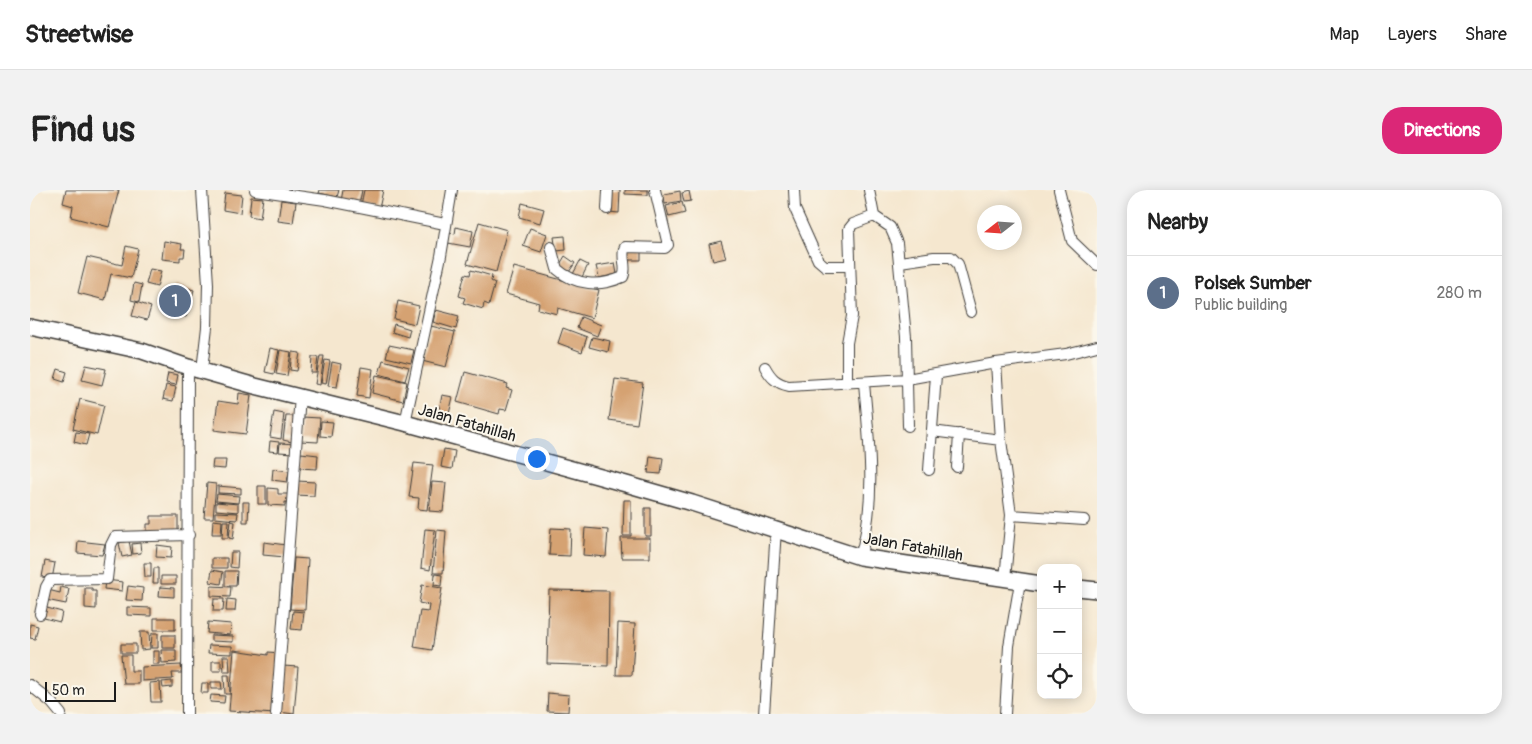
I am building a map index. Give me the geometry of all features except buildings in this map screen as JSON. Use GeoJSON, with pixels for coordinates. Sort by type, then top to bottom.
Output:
{"type":"FeatureCollection","features":[{"type":"Feature","properties":{"kind":"street"},"geometry":{"type":"LineString","coordinates":[[187,714],[189,535],[195,368],[207,327],[208,284],[202,190]]}},
{"type":"Feature","properties":{"kind":"street"},"geometry":{"type":"LineString","coordinates":[[256,190],[325,200],[445,224]]}},
{"type":"Feature","properties":{"kind":"street"},"geometry":{"type":"LineString","coordinates":[[405,423],[441,256],[452,190]]}},
{"type":"Feature","properties":{"kind":"street"},"geometry":{"type":"LineString","coordinates":[[607,209],[608,190]]}},
{"type":"Feature","properties":{"kind":"street"},"geometry":{"type":"LineString","coordinates":[[551,247],[557,269],[579,282],[591,284],[623,277],[625,273],[623,250],[625,247],[667,246],[655,190]]}},
{"type":"Feature","properties":{"kind":"street"},"geometry":{"type":"LineString","coordinates":[[794,190],[794,209],[818,260],[825,266],[850,266]]}},
{"type":"Feature","properties":{"kind":"street"},"geometry":{"type":"LineString","coordinates":[[869,190],[874,216]]}},
{"type":"Feature","properties":{"kind":"street"},"geometry":{"type":"LineString","coordinates":[[1059,190],[1072,241],[1097,265]]}},
{"type":"Feature","properties":{"kind":"street"},"geometry":{"type":"LineString","coordinates":[[847,383],[847,343],[852,316],[849,229],[854,224],[874,216]]}},
{"type":"Feature","properties":{"kind":"street"},"geometry":{"type":"LineString","coordinates":[[874,216],[885,222],[892,230],[900,262],[906,337],[908,426]]}},
{"type":"Feature","properties":{"kind":"street"},"geometry":{"type":"LineString","coordinates":[[900,262],[934,257],[951,257],[958,264],[971,312]]}},
{"type":"Feature","properties":{"kind":"street","name":"Jalan Fatahillah"},"geometry":{"type":"LineString","coordinates":[[30,327],[142,351],[255,386],[405,423],[692,502],[860,557],[1037,584]]}},
{"type":"Feature","properties":{"kind":"street"},"geometry":{"type":"LineString","coordinates":[[765,367],[770,377],[780,384],[789,386],[864,383],[936,375],[996,363],[1066,354],[1097,346]]}},
{"type":"Feature","properties":{"kind":"street"},"geometry":{"type":"LineString","coordinates":[[996,363],[1001,440],[1011,515],[1004,579]]}},
{"type":"Feature","properties":{"kind":"street"},"geometry":{"type":"LineString","coordinates":[[929,470],[936,375]]}},
{"type":"Feature","properties":{"kind":"street"},"geometry":{"type":"LineString","coordinates":[[860,557],[871,507],[864,383]]}},
{"type":"Feature","properties":{"kind":"street"},"geometry":{"type":"LineString","coordinates":[[276,714],[300,396]]}},
{"type":"Feature","properties":{"kind":"street"},"geometry":{"type":"LineString","coordinates":[[932,431],[1001,440]]}},
{"type":"Feature","properties":{"kind":"street"},"geometry":{"type":"LineString","coordinates":[[957,468],[959,434]]}},
{"type":"Feature","properties":{"kind":"street"},"geometry":{"type":"LineString","coordinates":[[1011,515],[1084,520]]}},
{"type":"Feature","properties":{"kind":"street"},"geometry":{"type":"LineString","coordinates":[[764,714],[776,529]]}},
{"type":"Feature","properties":{"kind":"street"},"geometry":{"type":"LineString","coordinates":[[40,614],[46,586],[50,580],[107,579],[111,545],[115,536],[189,535]]}},
{"type":"Feature","properties":{"kind":"street"},"geometry":{"type":"LineString","coordinates":[[1005,714],[1009,646],[1020,582]]}},
{"type":"Feature","properties":{"kind":"street"},"geometry":{"type":"LineString","coordinates":[[1082,588],[1097,590]]}},
{"type":"Feature","properties":{"kind":"street"},"geometry":{"type":"LineString","coordinates":[[30,685],[51,702],[61,714]]}},
{"type":"Feature","properties":{"kind":"place","name":"Polsek Sumber"},"geometry":{"type":"Point","coordinates":[175,301]}}]}
